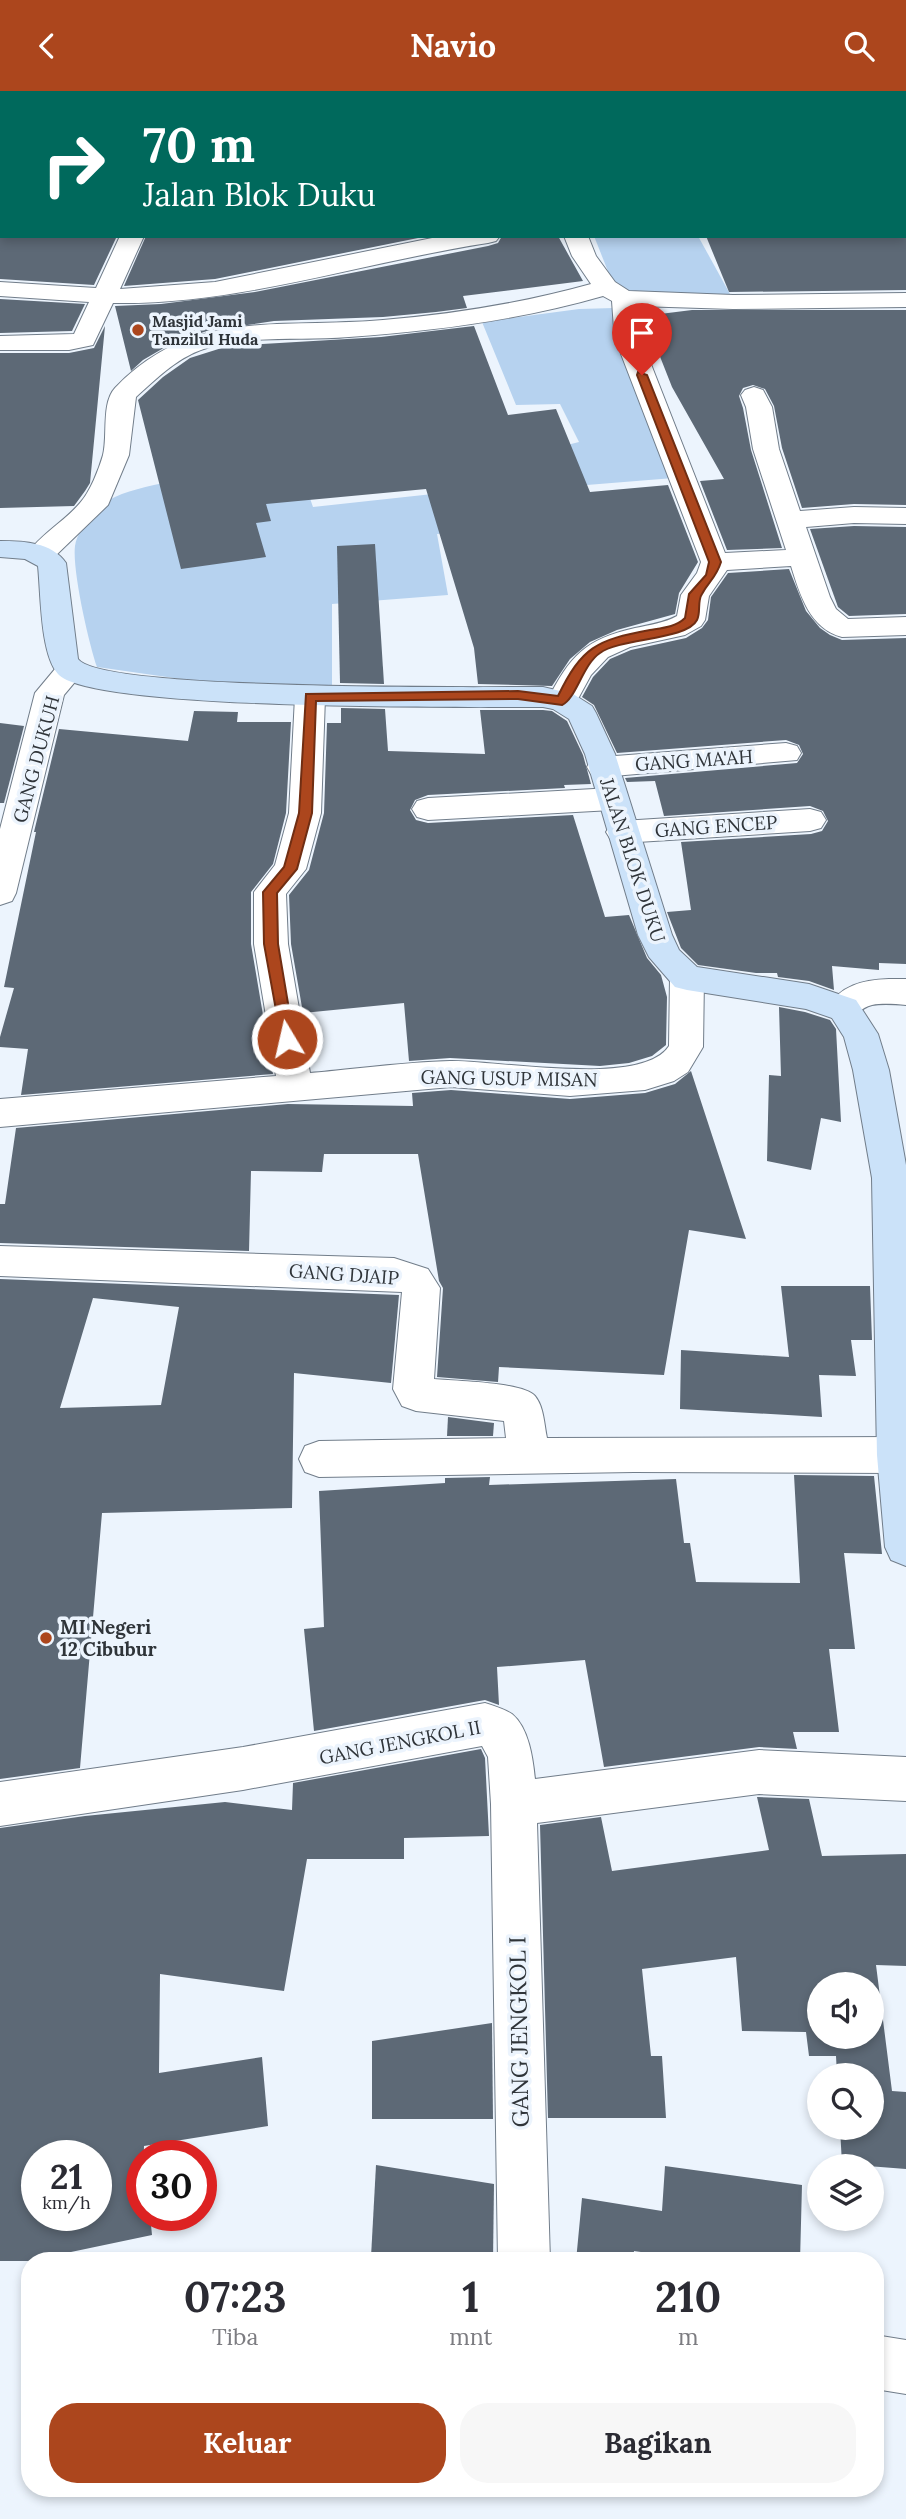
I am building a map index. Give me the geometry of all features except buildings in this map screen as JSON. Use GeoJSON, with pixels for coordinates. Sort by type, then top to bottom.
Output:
{"type":"FeatureCollection","features":[{"type":"Feature","properties":{"kind":"street"},"geometry":{"type":"LineString","coordinates":[[0,343],[69,343],[84,339],[131,238]]}},
{"type":"Feature","properties":{"kind":"street"},"geometry":{"type":"LineString","coordinates":[[0,289],[173,295],[332,269],[426,240],[457,238]]}},
{"type":"Feature","properties":{"kind":"street"},"geometry":{"type":"LineString","coordinates":[[0,549],[26,549],[41,554],[52,563],[63,660],[70,670],[83,677],[128,684],[310,697],[518,695],[562,701],[578,668],[596,649],[630,637],[670,630],[691,620],[695,594],[711,575],[715,562],[634,354],[615,293],[584,256],[577,238]]}},
{"type":"Feature","properties":{"kind":"street"},"geometry":{"type":"LineString","coordinates":[[41,554],[94,505],[116,455],[122,395],[154,368],[186,347],[218,337],[349,330],[451,320],[615,293],[733,302],[906,300]]}},
{"type":"Feature","properties":{"kind":"street"},"geometry":{"type":"LineString","coordinates":[[754,395],[759,407],[766,449],[802,558],[826,618],[842,628],[906,626]]}},
{"type":"Feature","properties":{"kind":"street"},"geometry":{"type":"LineString","coordinates":[[789,520],[854,515],[906,516]]}},
{"type":"Feature","properties":{"kind":"street"},"geometry":{"type":"LineString","coordinates":[[715,562],[802,558]]}},
{"type":"Feature","properties":{"kind":"street","name":"GANG DUKUH"},"geometry":{"type":"LineString","coordinates":[[0,893],[12,805],[50,693],[70,670]]}},
{"type":"Feature","properties":{"kind":"street"},"geometry":{"type":"LineString","coordinates":[[295,1086],[271,944],[270,892],[290,869],[305,813],[310,697]]}},
{"type":"Feature","properties":{"kind":"street","name":"JALAN BLOK DUKU"},"geometry":{"type":"LineString","coordinates":[[562,701],[581,713],[600,754],[655,935],[666,957],[688,978]]}},
{"type":"Feature","properties":{"kind":"street","name":"GANG MA'AH"},"geometry":{"type":"LineString","coordinates":[[602,767],[786,753]]}},
{"type":"Feature","properties":{"kind":"street"},"geometry":{"type":"LineString","coordinates":[[428,809],[612,799]]}},
{"type":"Feature","properties":{"kind":"street","name":"GANG ENCEP"},"geometry":{"type":"LineString","coordinates":[[622,832],[810,820]]}},
{"type":"Feature","properties":{"kind":"street"},"geometry":{"type":"LineString","coordinates":[[688,978],[809,997],[844,1009],[861,1034],[898,1179],[897,1455],[906,1547]]}},
{"type":"Feature","properties":{"kind":"street","name":"GANG USUP MISAN"},"geometry":{"type":"LineString","coordinates":[[0,1113],[451,1074],[570,1083],[645,1077],[662,1072],[676,1062],[686,1047],[688,978]]}},
{"type":"Feature","properties":{"kind":"street"},"geometry":{"type":"LineString","coordinates":[[844,1009],[850,999],[862,994],[906,992]]}},
{"type":"Feature","properties":{"kind":"street","name":"GANG DJAIP"},"geometry":{"type":"LineString","coordinates":[[0,1261],[394,1274],[415,1280],[421,1288],[413,1389],[416,1394],[519,1405],[522,1409],[529,1455]]}},
{"type":"Feature","properties":{"kind":"street"},"geometry":{"type":"LineString","coordinates":[[319,1459],[529,1455],[897,1455]]}},
{"type":"Feature","properties":{"kind":"street","name":"GANG JENGKOL II"},"geometry":{"type":"LineString","coordinates":[[0,1804],[159,1783],[343,1753],[485,1724],[495,1726],[507,1739],[514,1804]]}},
{"type":"Feature","properties":{"kind":"street"},"geometry":{"type":"LineString","coordinates":[[514,1804],[759,1772],[906,1779]]}},
{"type":"Feature","properties":{"kind":"street","name":"GANG JENGKOL I"},"geometry":{"type":"LineString","coordinates":[[514,1804],[524,2252]]}},
{"type":"Feature","properties":{"kind":"street"},"geometry":{"type":"LineString","coordinates":[[884,2363],[906,2367]]}},
{"type":"Feature","properties":{"kind":"shaded area"},"geometry":{"type":"Polygon","coordinates":[[[595,238],[699,238],[730,294],[713,298],[648,298],[613,284],[595,238]]]}},
{"type":"Feature","properties":{"kind":"shaded area"},"geometry":{"type":"Polygon","coordinates":[[[614,308],[686,477],[562,487],[551,449],[579,442],[560,404],[516,405],[482,322],[579,309],[614,308]]]}},
{"type":"Feature","properties":{"kind":"shaded area"},"geometry":{"type":"Polygon","coordinates":[[[300,470],[313,507],[488,488],[506,530],[437,534],[448,595],[332,604],[332,690],[209,683],[97,667],[82,607],[75,557],[75,546],[80,532],[96,511],[115,497],[157,485],[205,477],[300,470]]]}},
{"type":"Feature","properties":{"kind":"place","name":"Masjid Jami Tanzilul Huda"},"geometry":{"type":"Point","coordinates":[138,330]}},
{"type":"Feature","properties":{"kind":"place","name":"MI Negeri 12 Cibubur"},"geometry":{"type":"Point","coordinates":[46,1638]}},
{"type":"Feature","properties":{"kind":"route"},"geometry":{"type":"LineString","coordinates":[[287,1039],[271,944],[270,892],[290,869],[305,813],[310,697],[518,695],[562,701],[578,668],[596,649],[630,637],[670,630],[691,620],[695,594],[711,575],[715,562],[642,375]]}}]}
